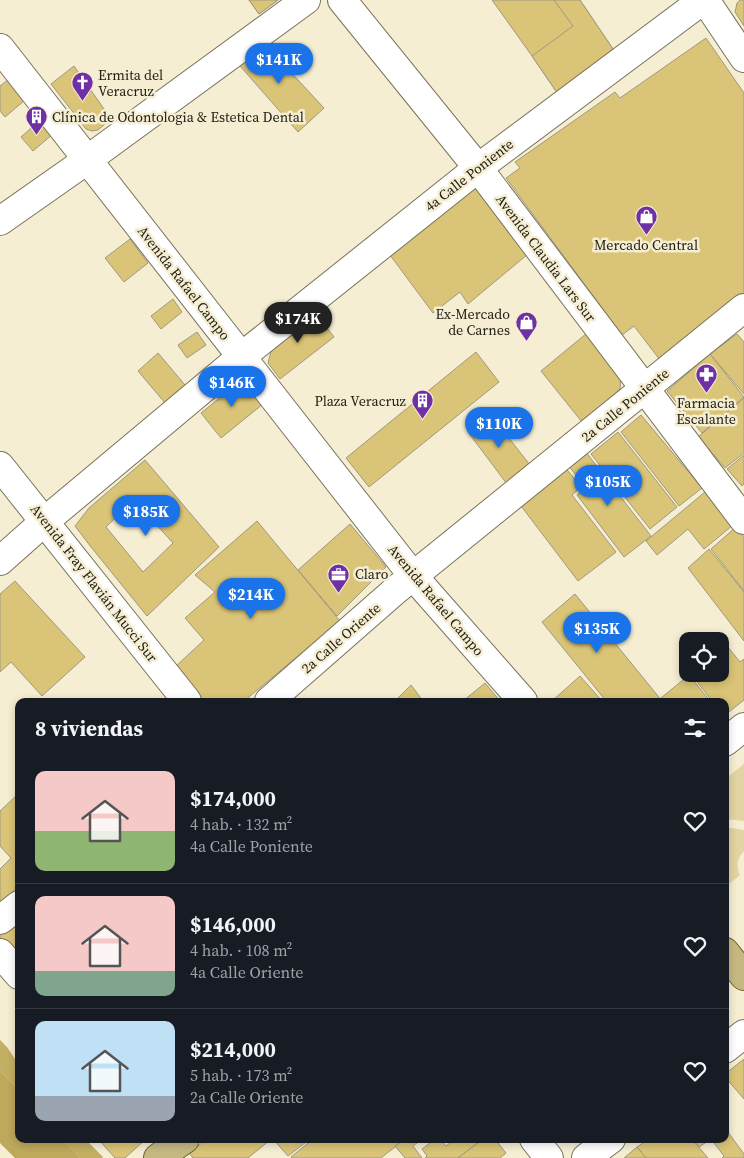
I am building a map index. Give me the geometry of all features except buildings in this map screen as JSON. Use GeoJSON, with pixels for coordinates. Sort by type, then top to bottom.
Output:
{"type":"FeatureCollection","features":[{"type":"Feature","properties":{"kind":"main road"},"geometry":{"type":"LineString","coordinates":[[729,957],[744,976]]}},
{"type":"Feature","properties":{"kind":"street"},"geometry":{"type":"LineString","coordinates":[[0,221],[306,0]]}},
{"type":"Feature","properties":{"kind":"street","name":"Avenida Claudia Lars Sur"},"geometry":{"type":"LineString","coordinates":[[342,0],[478,168],[744,520]]}},
{"type":"Feature","properties":{"kind":"street"},"geometry":{"type":"LineString","coordinates":[[704,0],[744,58]]}},
{"type":"Feature","properties":{"kind":"street","name":"4a Calle Poniente"},"geometry":{"type":"LineString","coordinates":[[0,560],[241,357],[478,168],[704,0]]}},
{"type":"Feature","properties":{"kind":"street","name":"Avenida Rafael Campo"},"geometry":{"type":"LineString","coordinates":[[0,48],[413,576],[520,698]]}},
{"type":"Feature","properties":{"kind":"street","name":"2a Calle Poniente"},"geometry":{"type":"LineString","coordinates":[[413,576],[744,308]]}},
{"type":"Feature","properties":{"kind":"street","name":"Avenida Fray Flavián Mucci Sur"},"geometry":{"type":"LineString","coordinates":[[0,466],[185,698]]}},
{"type":"Feature","properties":{"kind":"street","name":"2a Calle Oriente"},"geometry":{"type":"LineString","coordinates":[[272,698],[413,576]]}},
{"type":"Feature","properties":{"kind":"street"},"geometry":{"type":"LineString","coordinates":[[729,739],[744,727]]}},
{"type":"Feature","properties":{"kind":"street"},"geometry":{"type":"LineString","coordinates":[[0,920],[15,909]]}},
{"type":"Feature","properties":{"kind":"street"},"geometry":{"type":"LineString","coordinates":[[0,953],[15,970]]}},
{"type":"Feature","properties":{"kind":"street"},"geometry":{"type":"LineString","coordinates":[[729,1046],[744,1034]]}},
{"type":"Feature","properties":{"kind":"street"},"geometry":{"type":"LineString","coordinates":[[537,1143],[549,1158]]}},
{"type":"Feature","properties":{"kind":"street"},"geometry":{"type":"LineString","coordinates":[[586,1158],[606,1143]]}},
{"type":"Feature","properties":{"kind":"shaded area"},"geometry":{"type":"Polygon","coordinates":[[[744,764],[744,821],[729,819],[729,776],[744,764]]]}},
{"type":"Feature","properties":{"kind":"shaded area"},"geometry":{"type":"Polygon","coordinates":[[[729,828],[744,830],[744,851],[738,862],[740,875],[729,884],[729,828]]]}},
{"type":"Feature","properties":{"kind":"shaded area"},"geometry":{"type":"Polygon","coordinates":[[[0,1040],[15,1059],[15,1086],[0,1071],[0,1040]]]}},
{"type":"Feature","properties":{"kind":"shaded area"},"geometry":{"type":"Polygon","coordinates":[[[0,1071],[15,1086],[15,1143],[67,1143],[80,1158],[15,1158],[0,1143],[0,1071]]]}},
{"type":"Feature","properties":{"kind":"shaded area"},"geometry":{"type":"Polygon","coordinates":[[[67,1143],[89,1143],[103,1157],[102,1158],[80,1158],[67,1143]]]}},
{"type":"Feature","properties":{"kind":"place","name":"Ermita del Veracruz"},"geometry":{"type":"Point","coordinates":[82,102]}},
{"type":"Feature","properties":{"kind":"place","name":"Clínica de Odontologia & Estetica Dental"},"geometry":{"type":"Point","coordinates":[36,136]}},
{"type":"Feature","properties":{"kind":"place","name":"Mercado Central"},"geometry":{"type":"Point","coordinates":[646,236]}},
{"type":"Feature","properties":{"kind":"place","name":"Ex-Mercado de Carnes"},"geometry":{"type":"Point","coordinates":[526,341]}},
{"type":"Feature","properties":{"kind":"place","name":"Farmacia Escalante"},"geometry":{"type":"Point","coordinates":[706,394]}},
{"type":"Feature","properties":{"kind":"place","name":"Plaza Veracruz"},"geometry":{"type":"Point","coordinates":[422,420]}},
{"type":"Feature","properties":{"kind":"place","name":"Claro"},"geometry":{"type":"Point","coordinates":[339,593]}}]}
